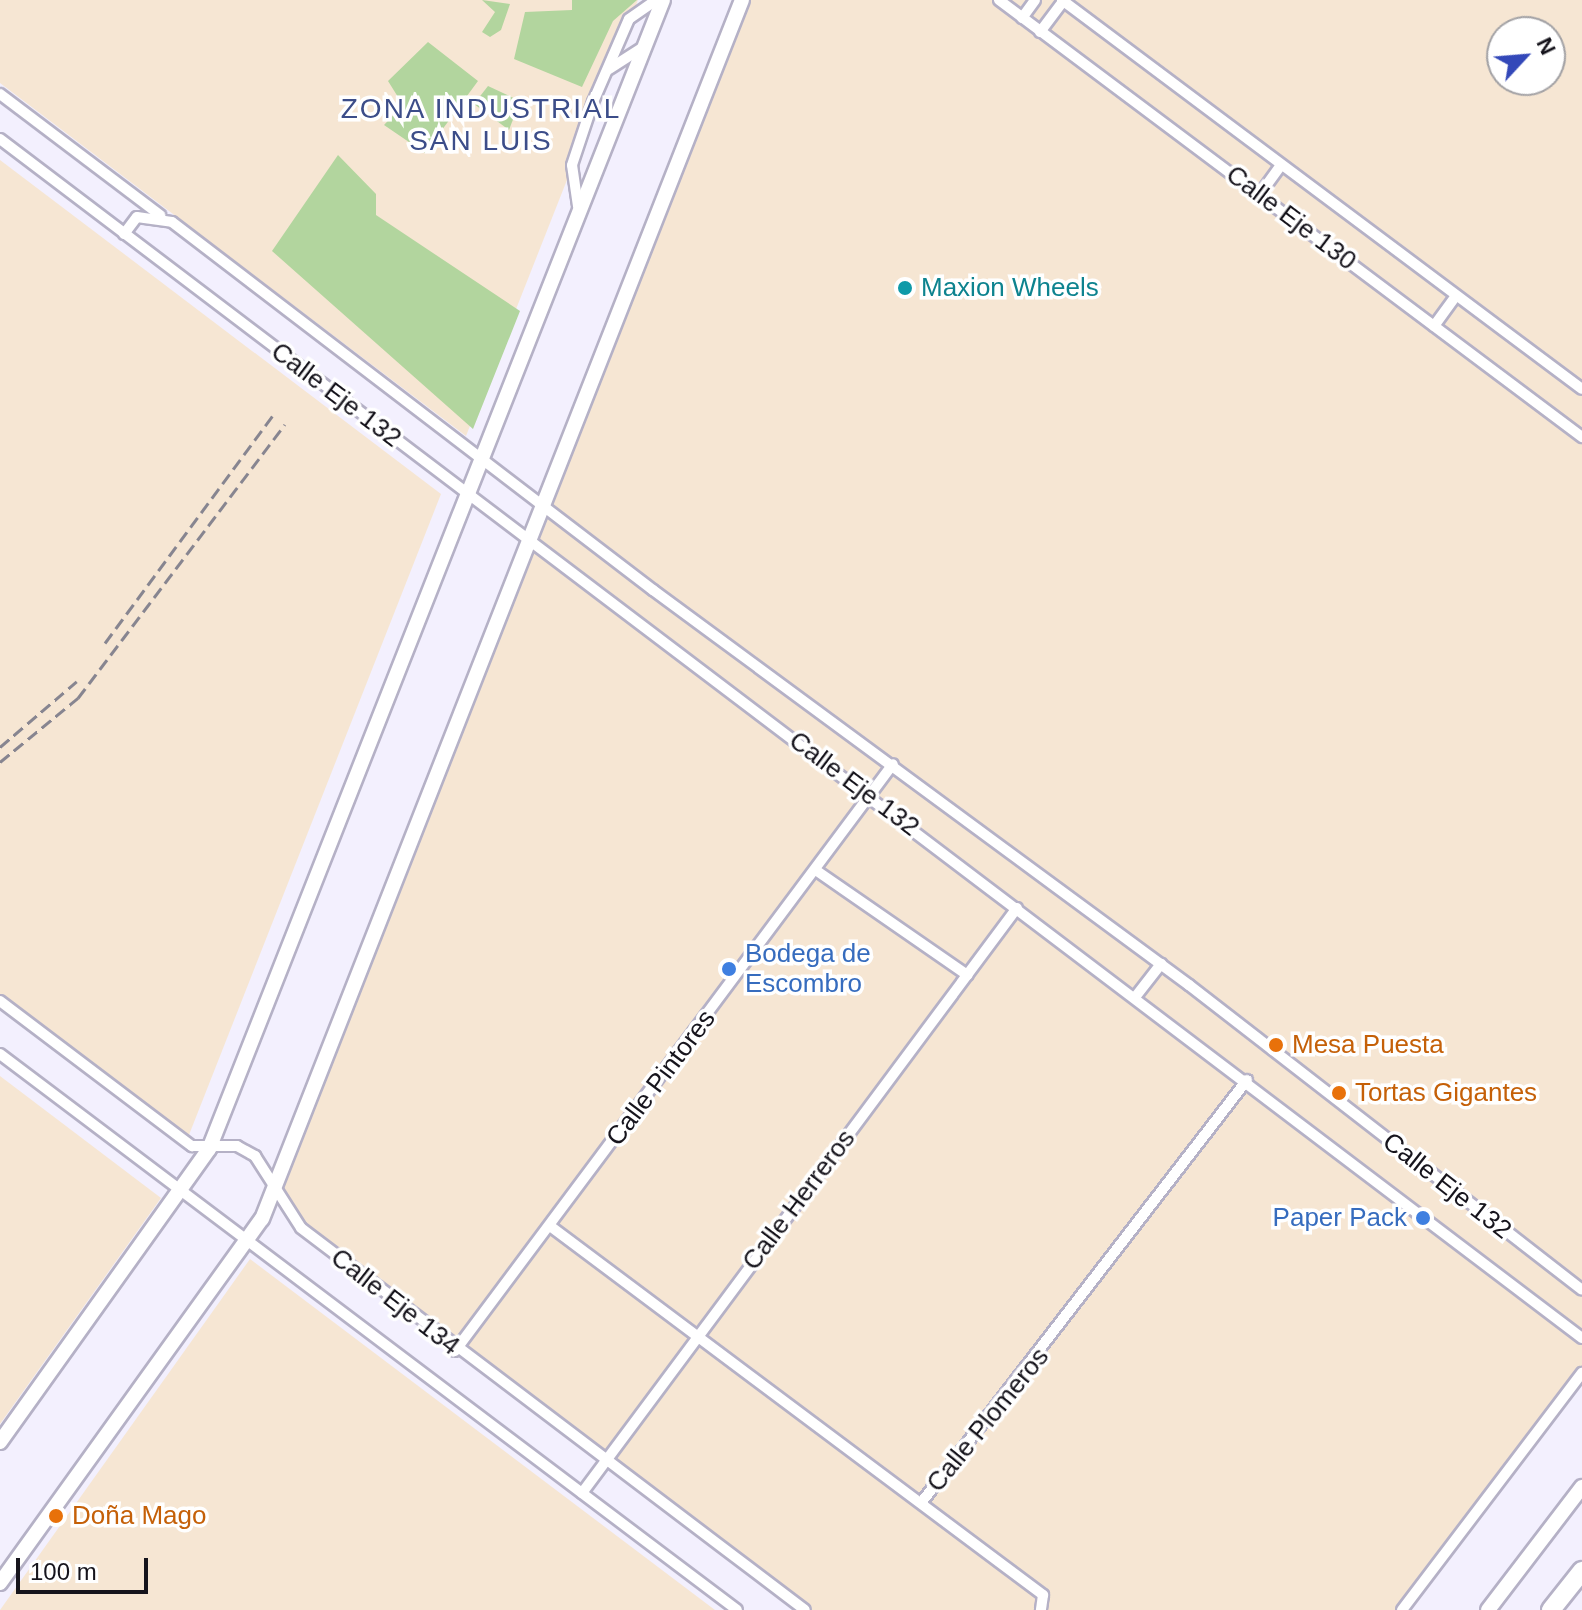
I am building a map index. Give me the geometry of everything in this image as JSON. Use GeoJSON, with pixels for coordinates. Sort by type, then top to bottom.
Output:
{"type":"FeatureCollection","features":[{"type":"Feature","properties":{"kind":"highway"},"geometry":{"type":"LineString","coordinates":[[1551,1610],[1582,1571]]}},
{"type":"Feature","properties":{"kind":"street"},"geometry":{"type":"LineString","coordinates":[[578,206],[572,165],[629,19],[656,0]]}},
{"type":"Feature","properties":{"kind":"street"},"geometry":{"type":"LineString","coordinates":[[0,1442],[183,1190],[209,1149],[578,206],[663,0]]}},
{"type":"Feature","properties":{"kind":"street"},"geometry":{"type":"LineString","coordinates":[[0,1583],[247,1238],[275,1188],[540,501],[742,0]]}},
{"type":"Feature","properties":{"kind":"street","name":"Calle Eje 130"},"geometry":{"type":"LineString","coordinates":[[999,0],[1582,437]]}},
{"type":"Feature","properties":{"kind":"street"},"geometry":{"type":"LineString","coordinates":[[1022,18],[1035,0]]}},
{"type":"Feature","properties":{"kind":"street"},"geometry":{"type":"LineString","coordinates":[[1040,32],[1063,0]]}},
{"type":"Feature","properties":{"kind":"street","name":"Calle Eje 130"},"geometry":{"type":"LineString","coordinates":[[1063,0],[1280,166],[1582,389]]}},
{"type":"Feature","properties":{"kind":"street"},"geometry":{"type":"LineString","coordinates":[[609,69],[645,46]]}},
{"type":"Feature","properties":{"kind":"street","name":"Calle Eje 132"},"geometry":{"type":"LineString","coordinates":[[0,94],[1161,964],[1582,1290]]}},
{"type":"Feature","properties":{"kind":"street","name":"Calle Eje 132"},"geometry":{"type":"LineString","coordinates":[[0,139],[1247,1080],[1582,1338]]}},
{"type":"Feature","properties":{"kind":"street"},"geometry":{"type":"LineString","coordinates":[[1260,194],[1280,166]]}},
{"type":"Feature","properties":{"kind":"street"},"geometry":{"type":"LineString","coordinates":[[124,234],[137,217],[161,217]]}},
{"type":"Feature","properties":{"kind":"street"},"geometry":{"type":"LineString","coordinates":[[1434,326],[1456,296]]}},
{"type":"Feature","properties":{"kind":"street","name":"Calle Pintores"},"geometry":{"type":"LineString","coordinates":[[455,1351],[817,871],[893,764]]}},
{"type":"Feature","properties":{"kind":"street"},"geometry":{"type":"LineString","coordinates":[[817,871],[967,975]]}},
{"type":"Feature","properties":{"kind":"street","name":"Calle Herreros"},"geometry":{"type":"LineString","coordinates":[[582,1493],[1017,908]]}},
{"type":"Feature","properties":{"kind":"street"},"geometry":{"type":"LineString","coordinates":[[1136,996],[1161,964]]}},
{"type":"Feature","properties":{"kind":"street","name":"Calle Eje 134"},"geometry":{"type":"LineString","coordinates":[[0,1001],[192,1146],[246,1150],[301,1228],[455,1351],[605,1459],[805,1610]]}},
{"type":"Feature","properties":{"kind":"street","name":"Calle Eje 134"},"geometry":{"type":"LineString","coordinates":[[0,1054],[737,1610]]}},
{"type":"Feature","properties":{"kind":"street","name":"Calle Plomeros"},"geometry":{"type":"LineString","coordinates":[[550,1226],[921,1503],[1247,1080]]}},
{"type":"Feature","properties":{"kind":"street"},"geometry":{"type":"LineString","coordinates":[[1402,1610],[1577,1385],[1582,1373]]}},
{"type":"Feature","properties":{"kind":"street"},"geometry":{"type":"LineString","coordinates":[[1488,1610],[1582,1487]]}},
{"type":"Feature","properties":{"kind":"street"},"geometry":{"type":"LineString","coordinates":[[921,1503],[1043,1595],[1041,1610]]}},
{"type":"Feature","properties":{"kind":"shaded area"},"geometry":{"type":"Polygon","coordinates":[[[0,0],[638,0],[466,436],[0,83],[0,0]]]}},
{"type":"Feature","properties":{"kind":"shaded area"},"geometry":{"type":"Polygon","coordinates":[[[740,0],[1582,0],[1582,1369],[1396,1610],[805,1610],[301,1228],[275,1188],[740,0]]]}},
{"type":"Feature","properties":{"kind":"shaded area"},"geometry":{"type":"Polygon","coordinates":[[[0,160],[441,494],[187,1140],[0,998],[0,160]]]}},
{"type":"Feature","properties":{"kind":"shaded area"},"geometry":{"type":"Polygon","coordinates":[[[0,1076],[161,1198],[0,1424],[0,1076]]]}},
{"type":"Feature","properties":{"kind":"shaded area"},"geometry":{"type":"Polygon","coordinates":[[[250,1259],[715,1610],[0,1610],[250,1259]]]}},
{"type":"Feature","properties":{"kind":"green space"},"geometry":{"type":"Polygon","coordinates":[[[482,0],[510,4],[501,30],[490,37],[482,32],[495,12],[482,0]]]}},
{"type":"Feature","properties":{"kind":"green space"},"geometry":{"type":"Polygon","coordinates":[[[572,0],[637,0],[613,21],[582,87],[514,59],[525,12],[572,10],[572,0]]]}},
{"type":"Feature","properties":{"kind":"green space"},"geometry":{"type":"Polygon","coordinates":[[[428,42],[478,81],[425,153],[384,125],[403,105],[388,81],[428,42]]]}},
{"type":"Feature","properties":{"kind":"green space"},"geometry":{"type":"Polygon","coordinates":[[[488,86],[520,101],[509,130],[474,104],[488,86]]]}},
{"type":"Feature","properties":{"kind":"green space"},"geometry":{"type":"Polygon","coordinates":[[[338,155],[376,194],[376,215],[520,311],[473,429],[272,251],[338,155]]]}},
{"type":"Feature","properties":{"kind":"railway"},"geometry":{"type":"LineString","coordinates":[[105,643],[274,414]]}},
{"type":"Feature","properties":{"kind":"railway"},"geometry":{"type":"LineString","coordinates":[[0,762],[78,698],[285,424]]}},
{"type":"Feature","properties":{"kind":"railway"},"geometry":{"type":"LineString","coordinates":[[0,747],[77,681]]}},
{"type":"Feature","properties":{"kind":"place","name":"Maxion Wheels"},"geometry":{"type":"Point","coordinates":[905,288]}},
{"type":"Feature","properties":{"kind":"place","name":"Bodega de Escombro"},"geometry":{"type":"Point","coordinates":[729,969]}},
{"type":"Feature","properties":{"kind":"place","name":"Mesa Puesta"},"geometry":{"type":"Point","coordinates":[1276,1045]}},
{"type":"Feature","properties":{"kind":"place","name":"Tortas Gigantes"},"geometry":{"type":"Point","coordinates":[1339,1093]}},
{"type":"Feature","properties":{"kind":"place","name":"Paper Pack"},"geometry":{"type":"Point","coordinates":[1423,1218]}},
{"type":"Feature","properties":{"kind":"place","name":"Doña Mago"},"geometry":{"type":"Point","coordinates":[56,1516]}},
{"type":"Feature","properties":{"kind":"district","name":"ZONA INDUSTRIAL SAN LUIS"},"geometry":{"type":"Point","coordinates":[481,125]}}]}
